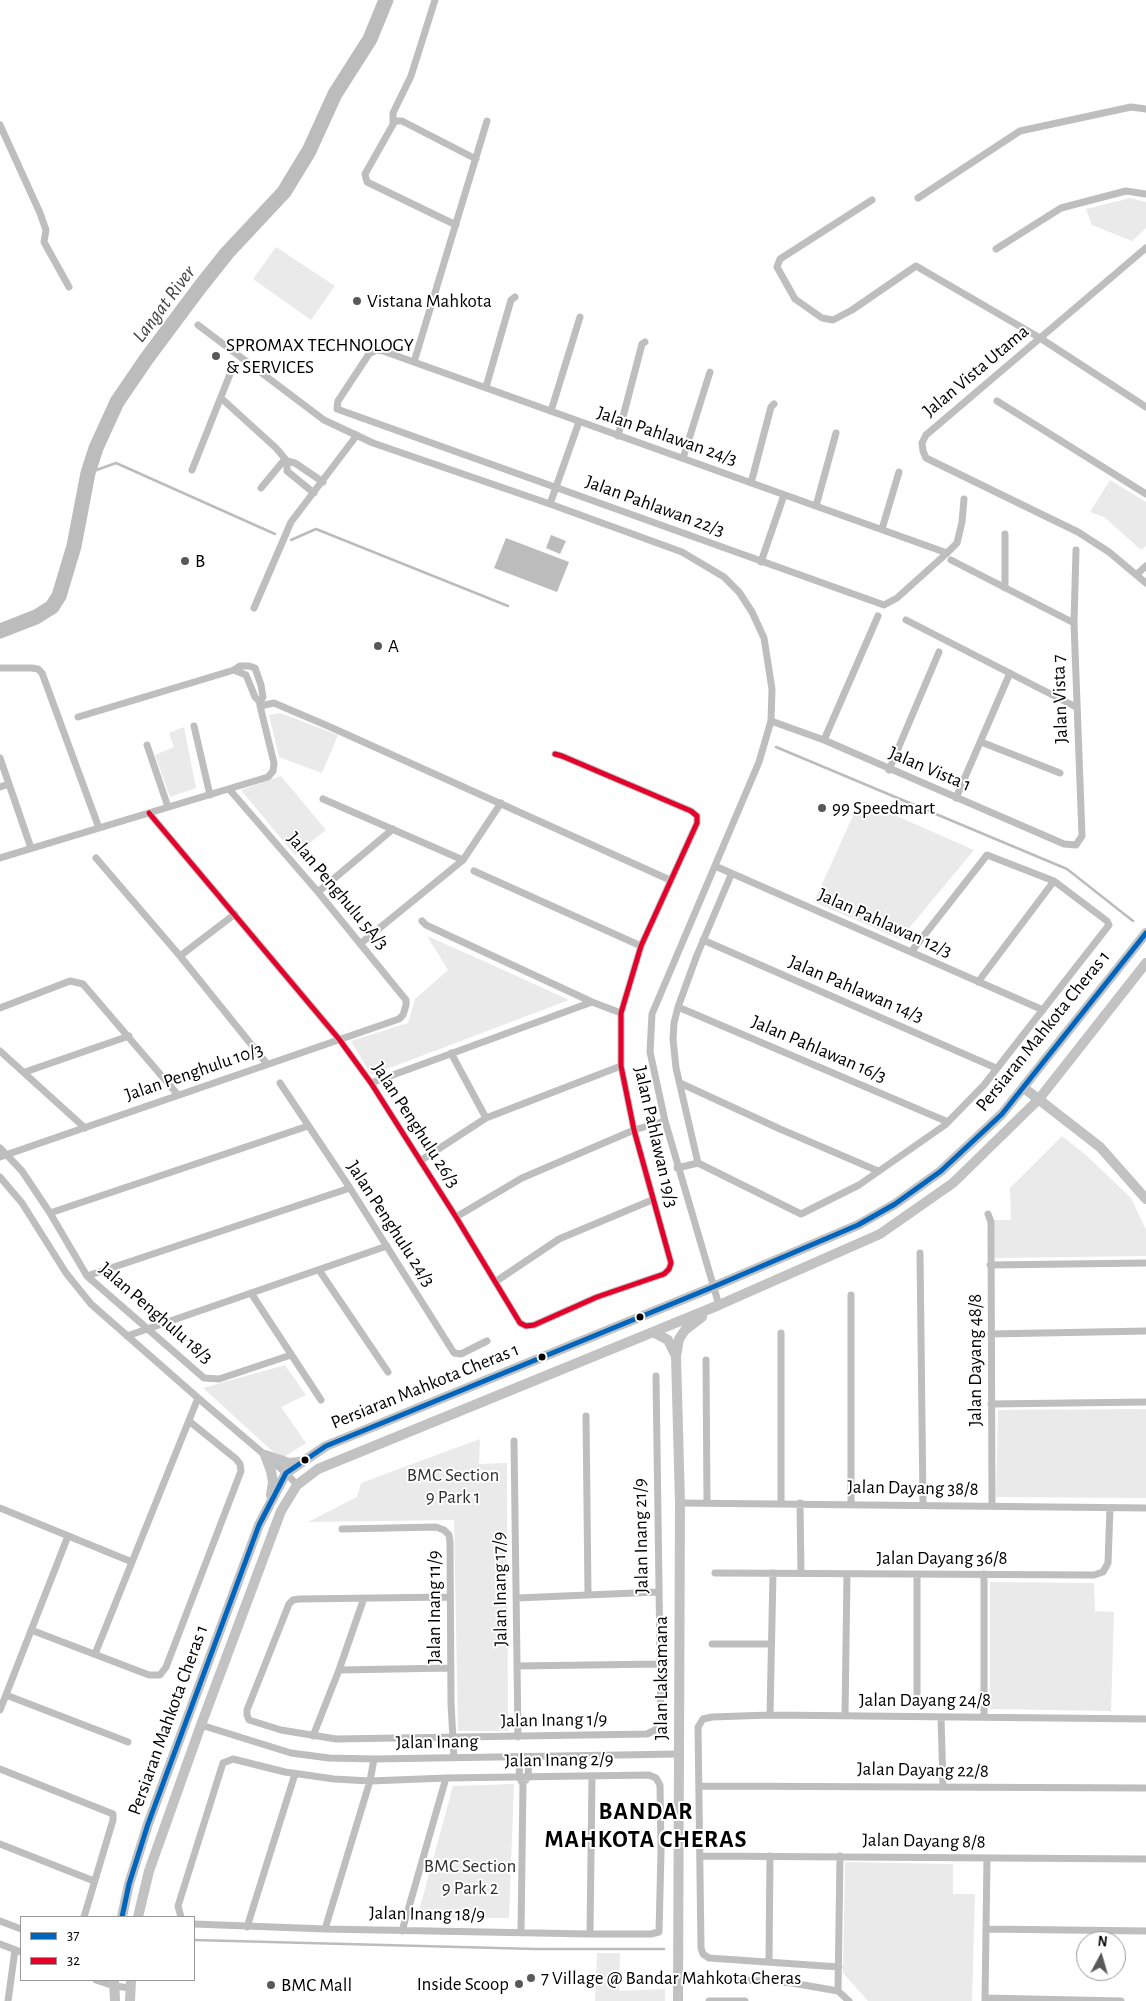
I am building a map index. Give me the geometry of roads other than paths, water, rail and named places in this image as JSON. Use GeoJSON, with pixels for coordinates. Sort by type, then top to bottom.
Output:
{"type":"FeatureCollection","features":[{"type":"Feature","properties":{"kind":"main road","name":"Persiaran Mahkota Cheras 1"},"geometry":{"type":"LineString","coordinates":[[122,1916],[128,1884],[148,1824],[259,1525],[286,1473],[326,1446],[713,1287],[858,1225],[895,1204],[941,1171],[1002,1114],[1146,932]]}},
{"type":"Feature","properties":{"kind":"main road","name":"Persiaran Mahkota Cheras 1"},"geometry":{"type":"LineString","coordinates":[[138,1916],[149,1871],[201,1725],[281,1512],[297,1485],[318,1469],[720,1305],[880,1234],[953,1183],[1039,1099],[1146,963]]}},
{"type":"Feature","properties":{"kind":"main road"},"geometry":{"type":"LineString","coordinates":[[1024,1088],[1100,1147],[1146,1199]]}},
{"type":"Feature","properties":{"kind":"main road","name":"Jalan Laksamana"},"geometry":{"type":"LineString","coordinates":[[678,2001],[680,1503],[676,1356],[680,1339],[685,1330],[720,1305]]}},
{"type":"Feature","properties":{"kind":"main road"},"geometry":{"type":"LineString","coordinates":[[653,1332],[668,1340],[676,1356]]}},
{"type":"Feature","properties":{"kind":"main road"},"geometry":{"type":"LineString","coordinates":[[265,1455],[289,1463],[302,1462]]}},
{"type":"Feature","properties":{"kind":"main road"},"geometry":{"type":"LineString","coordinates":[[265,1455],[271,1470],[270,1504]]}},
{"type":"Feature","properties":{"kind":"main road"},"geometry":{"type":"LineString","coordinates":[[114,1983],[115,2001]]}},
{"type":"Feature","properties":{"kind":"main road"},"geometry":{"type":"LineString","coordinates":[[130,2001],[131,1984]]}},
{"type":"Feature","properties":{"kind":"street"},"geometry":{"type":"LineString","coordinates":[[435,0],[411,76],[393,114],[393,123],[365,178],[367,182],[456,225]]}},
{"type":"Feature","properties":{"kind":"street"},"geometry":{"type":"LineString","coordinates":[[918,198],[1020,131],[1131,107],[1146,109]]}},
{"type":"Feature","properties":{"kind":"street"},"geometry":{"type":"LineString","coordinates":[[414,362],[487,120]]}},
{"type":"Feature","properties":{"kind":"street"},"geometry":{"type":"LineString","coordinates":[[393,123],[395,121],[402,122],[476,159]]}},
{"type":"Feature","properties":{"kind":"street"},"geometry":{"type":"LineString","coordinates":[[0,125],[44,223],[46,235],[44,242],[69,286]]}},
{"type":"Feature","properties":{"kind":"street"},"geometry":{"type":"LineString","coordinates":[[996,249],[1061,208],[1126,191],[1146,194]]}},
{"type":"Feature","properties":{"kind":"street"},"geometry":{"type":"LineString","coordinates":[[872,200],[780,259],[777,267],[794,299],[822,318],[833,320],[852,310],[916,266],[1040,338],[1146,407]]}},
{"type":"Feature","properties":{"kind":"street","name":"Jalan Vista Utama"},"geometry":{"type":"LineString","coordinates":[[1146,248],[926,435],[922,443],[926,458],[1078,532],[1109,552],[1146,583]]}},
{"type":"Feature","properties":{"kind":"street"},"geometry":{"type":"LineString","coordinates":[[486,387],[511,300],[515,297]]}},
{"type":"Feature","properties":{"kind":"street"},"geometry":{"type":"LineString","coordinates":[[551,411],[580,316]]}},
{"type":"Feature","properties":{"kind":"street"},"geometry":{"type":"LineString","coordinates":[[198,325],[324,420],[373,443],[682,552],[724,577],[739,592],[752,612],[764,638],[772,690],[771,721],[759,762],[652,1014],[650,1052],[677,1168],[720,1305]]}},
{"type":"Feature","properties":{"kind":"street"},"geometry":{"type":"LineString","coordinates":[[618,436],[642,344],[645,342]]}},
{"type":"Feature","properties":{"kind":"street","name":"Jalan Pahlawan 24/3"},"geometry":{"type":"LineString","coordinates":[[338,409],[338,401],[369,354],[376,350],[383,351],[882,529],[949,557],[1074,623]]}},
{"type":"Feature","properties":{"kind":"street"},"geometry":{"type":"LineString","coordinates":[[192,470],[232,369]]}},
{"type":"Feature","properties":{"kind":"street"},"geometry":{"type":"LineString","coordinates":[[683,458],[710,372]]}},
{"type":"Feature","properties":{"kind":"street"},"geometry":{"type":"LineString","coordinates":[[221,398],[276,448],[286,460],[287,471],[314,492]]}},
{"type":"Feature","properties":{"kind":"street"},"geometry":{"type":"LineString","coordinates":[[998,401],[1146,494]]}},
{"type":"Feature","properties":{"kind":"street"},"geometry":{"type":"LineString","coordinates":[[751,483],[774,404]]}},
{"type":"Feature","properties":{"kind":"street","name":"Jalan Pahlawan 22/3"},"geometry":{"type":"LineString","coordinates":[[338,409],[884,606],[949,557]]}},
{"type":"Feature","properties":{"kind":"street"},"geometry":{"type":"LineString","coordinates":[[550,504],[579,422]]}},
{"type":"Feature","properties":{"kind":"street"},"geometry":{"type":"LineString","coordinates":[[816,506],[836,433]]}},
{"type":"Feature","properties":{"kind":"street"},"geometry":{"type":"LineString","coordinates":[[254,608],[291,522],[357,435]]}},
{"type":"Feature","properties":{"kind":"street"},"geometry":{"type":"LineString","coordinates":[[286,460],[295,462],[322,482]]}},
{"type":"Feature","properties":{"kind":"street"},"geometry":{"type":"LineString","coordinates":[[261,488],[286,460]]}},
{"type":"Feature","properties":{"kind":"street"},"geometry":{"type":"LineString","coordinates":[[882,529],[899,472]]}},
{"type":"Feature","properties":{"kind":"street"},"geometry":{"type":"LineString","coordinates":[[761,562],[784,494]]}},
{"type":"Feature","properties":{"kind":"street"},"geometry":{"type":"LineString","coordinates":[[949,557],[957,543],[962,522],[964,499]]}},
{"type":"Feature","properties":{"kind":"street"},"geometry":{"type":"LineString","coordinates":[[1005,534],[1005,588]]}},
{"type":"Feature","properties":{"kind":"street","name":"Jalan Vista 7"},"geometry":{"type":"LineString","coordinates":[[1076,550],[1074,623],[1082,836],[1076,845]]}},
{"type":"Feature","properties":{"kind":"street"},"geometry":{"type":"LineString","coordinates":[[1136,575],[1146,566]]}},
{"type":"Feature","properties":{"kind":"street"},"geometry":{"type":"LineString","coordinates":[[824,740],[878,616]]}},
{"type":"Feature","properties":{"kind":"street"},"geometry":{"type":"LineString","coordinates":[[906,620],[1076,707]]}},
{"type":"Feature","properties":{"kind":"street"},"geometry":{"type":"LineString","coordinates":[[890,770],[939,652]]}},
{"type":"Feature","properties":{"kind":"street"},"geometry":{"type":"LineString","coordinates":[[78,717],[234,670],[244,665],[255,668],[261,684],[263,697],[260,704]]}},
{"type":"Feature","properties":{"kind":"street"},"geometry":{"type":"LineString","coordinates":[[0,668],[38,669],[42,673],[99,828]]}},
{"type":"Feature","properties":{"kind":"street"},"geometry":{"type":"LineString","coordinates":[[0,858],[268,777],[273,771],[274,763],[260,704],[255,698],[246,675],[234,670]]}},
{"type":"Feature","properties":{"kind":"street"},"geometry":{"type":"LineString","coordinates":[[956,798],[1010,673]]}},
{"type":"Feature","properties":{"kind":"street"},"geometry":{"type":"LineString","coordinates":[[260,704],[274,703],[670,880]]}},
{"type":"Feature","properties":{"kind":"street","name":"Jalan Vista 1"},"geometry":{"type":"LineString","coordinates":[[771,721],[824,740],[1064,844],[1076,845]]}},
{"type":"Feature","properties":{"kind":"street"},"geometry":{"type":"LineString","coordinates":[[194,726],[210,794]]}},
{"type":"Feature","properties":{"kind":"street"},"geometry":{"type":"LineString","coordinates":[[981,742],[1060,773]]}},
{"type":"Feature","properties":{"kind":"street"},"geometry":{"type":"LineString","coordinates":[[147,745],[168,807]]}},
{"type":"Feature","properties":{"kind":"street","name":"Jalan Pahlawan 19/3"},"geometry":{"type":"LineString","coordinates":[[526,1326],[534,1325],[597,1297],[664,1274],[669,1269],[671,1263],[634,1130],[621,1066],[622,1013],[640,946],[696,823],[697,816],[683,808],[555,754]]}},
{"type":"Feature","properties":{"kind":"street"},"geometry":{"type":"LineString","coordinates":[[0,758],[31,848]]}},
{"type":"Feature","properties":{"kind":"street"},"geometry":{"type":"LineString","coordinates":[[0,787],[9,784]]}},
{"type":"Feature","properties":{"kind":"street","name":"Jalan Penghulu 5A/3"},"geometry":{"type":"LineString","coordinates":[[230,789],[318,892],[406,1000],[403,1015],[399,1019]]}},
{"type":"Feature","properties":{"kind":"street"},"geometry":{"type":"LineString","coordinates":[[323,798],[463,860]]}},
{"type":"Feature","properties":{"kind":"street"},"geometry":{"type":"LineString","coordinates":[[360,944],[463,860],[501,803]]}},
{"type":"Feature","properties":{"kind":"street","name":"Jalan Penghulu 26/3"},"geometry":{"type":"LineString","coordinates":[[149,813],[339,1039],[371,1083],[456,1217],[520,1323],[526,1326]]}},
{"type":"Feature","properties":{"kind":"street"},"geometry":{"type":"LineString","coordinates":[[318,892],[393,829]]}},
{"type":"Feature","properties":{"kind":"street"},"geometry":{"type":"LineString","coordinates":[[677,1168],[698,1163],[801,1214],[859,1185],[948,1122],[984,1085],[1109,925],[1107,921],[1054,881],[987,855],[910,952]]}},
{"type":"Feature","properties":{"kind":"street"},"geometry":{"type":"LineString","coordinates":[[96,858],[180,956],[267,1064]]}},
{"type":"Feature","properties":{"kind":"street","name":"Jalan Pahlawan 12/3"},"geometry":{"type":"LineString","coordinates":[[714,866],[1043,1010]]}},
{"type":"Feature","properties":{"kind":"street"},"geometry":{"type":"LineString","coordinates":[[474,870],[640,946]]}},
{"type":"Feature","properties":{"kind":"street"},"geometry":{"type":"LineString","coordinates":[[698,1163],[676,1068],[673,1039],[678,1006],[703,940],[731,875]]}},
{"type":"Feature","properties":{"kind":"street"},"geometry":{"type":"LineString","coordinates":[[978,982],[1054,881]]}},
{"type":"Feature","properties":{"kind":"street"},"geometry":{"type":"LineString","coordinates":[[180,956],[235,914]]}},
{"type":"Feature","properties":{"kind":"street"},"geometry":{"type":"LineString","coordinates":[[422,921],[426,925],[592,1002],[622,1013]]}},
{"type":"Feature","properties":{"kind":"street","name":"Jalan Pahlawan 14/3"},"geometry":{"type":"LineString","coordinates":[[703,940],[996,1068]]}},
{"type":"Feature","properties":{"kind":"street"},"geometry":{"type":"LineString","coordinates":[[0,1008],[70,981],[83,984],[177,1093]]}},
{"type":"Feature","properties":{"kind":"street"},"geometry":{"type":"LineString","coordinates":[[371,1083],[592,1002]]}},
{"type":"Feature","properties":{"kind":"street","name":"Jalan Pahlawan 16/3"},"geometry":{"type":"LineString","coordinates":[[678,1006],[948,1122]]}},
{"type":"Feature","properties":{"kind":"street","name":"Jalan Penghulu 10/3"},"geometry":{"type":"LineString","coordinates":[[0,1157],[82,1125],[399,1019]]}},
{"type":"Feature","properties":{"kind":"street"},"geometry":{"type":"LineString","coordinates":[[25,1072],[129,1036]]}},
{"type":"Feature","properties":{"kind":"street"},"geometry":{"type":"LineString","coordinates":[[0,1051],[82,1125]]}},
{"type":"Feature","properties":{"kind":"street"},"geometry":{"type":"LineString","coordinates":[[451,1053],[486,1118]]}},
{"type":"Feature","properties":{"kind":"street"},"geometry":{"type":"LineString","coordinates":[[420,1161],[486,1118],[621,1066]]}},
{"type":"Feature","properties":{"kind":"street","name":"Jalan Penghulu 24/3"},"geometry":{"type":"LineString","coordinates":[[280,1083],[350,1188],[454,1353],[461,1354],[487,1341]]}},
{"type":"Feature","properties":{"kind":"street"},"geometry":{"type":"LineString","coordinates":[[680,1083],[878,1171]]}},
{"type":"Feature","properties":{"kind":"street"},"geometry":{"type":"LineString","coordinates":[[456,1217],[522,1178],[634,1130],[665,1120]]}},
{"type":"Feature","properties":{"kind":"street"},"geometry":{"type":"LineString","coordinates":[[50,1213],[308,1126]]}},
{"type":"Feature","properties":{"kind":"street","name":"Jalan Penghulu 18/3"},"geometry":{"type":"LineString","coordinates":[[0,1148],[22,1171],[50,1213],[87,1276],[204,1378],[219,1378],[291,1355]]}},
{"type":"Feature","properties":{"kind":"street"},"geometry":{"type":"LineString","coordinates":[[0,1178],[22,1203],[66,1273],[91,1304],[286,1473],[297,1485]]}},
{"type":"Feature","properties":{"kind":"street"},"geometry":{"type":"LineString","coordinates":[[87,1276],[350,1188]]}},
{"type":"Feature","properties":{"kind":"street"},"geometry":{"type":"LineString","coordinates":[[495,1282],[559,1239],[652,1200]]}},
{"type":"Feature","properties":{"kind":"street","name":"Jalan Dayang 48/8"},"geometry":{"type":"LineString","coordinates":[[988,1214],[991,1222],[992,1505]]}},
{"type":"Feature","properties":{"kind":"street"},"geometry":{"type":"LineString","coordinates":[[127,1336],[387,1246]]}},
{"type":"Feature","properties":{"kind":"street"},"geometry":{"type":"LineString","coordinates":[[920,1253],[923,1504]]}},
{"type":"Feature","properties":{"kind":"street"},"geometry":{"type":"LineString","coordinates":[[990,1265],[1146,1263]]}},
{"type":"Feature","properties":{"kind":"street"},"geometry":{"type":"LineString","coordinates":[[318,1270],[388,1372]]}},
{"type":"Feature","properties":{"kind":"street"},"geometry":{"type":"LineString","coordinates":[[251,1293],[321,1400]]}},
{"type":"Feature","properties":{"kind":"street"},"geometry":{"type":"LineString","coordinates":[[851,1294],[851,1503]]}},
{"type":"Feature","properties":{"kind":"street"},"geometry":{"type":"LineString","coordinates":[[991,1334],[1146,1331]]}},
{"type":"Feature","properties":{"kind":"street"},"geometry":{"type":"LineString","coordinates":[[780,1333],[781,1503]]}},
{"type":"Feature","properties":{"kind":"street"},"geometry":{"type":"LineString","coordinates":[[706,1360],[707,1503]]}},
{"type":"Feature","properties":{"kind":"street","name":"Jalan Inang 21/9"},"geometry":{"type":"LineString","coordinates":[[656,1376],[661,1726]]}},
{"type":"Feature","properties":{"kind":"street"},"geometry":{"type":"LineString","coordinates":[[95,1654],[198,1398]]}},
{"type":"Feature","properties":{"kind":"street"},"geometry":{"type":"LineString","coordinates":[[991,1404],[1146,1402]]}},
{"type":"Feature","properties":{"kind":"street"},"geometry":{"type":"LineString","coordinates":[[586,1416],[588,1594]]}},
{"type":"Feature","properties":{"kind":"street"},"geometry":{"type":"LineString","coordinates":[[32,1630],[149,1675],[160,1675],[170,1659],[241,1471],[240,1464],[236,1459],[189,1421]]}},
{"type":"Feature","properties":{"kind":"street","name":"Jalan Inang 17/9"},"geometry":{"type":"LineString","coordinates":[[514,1441],[518,1737]]}},
{"type":"Feature","properties":{"kind":"street","name":"Jalan Dayang 38/8"},"geometry":{"type":"LineString","coordinates":[[680,1503],[851,1503],[1146,1508]]}},
{"type":"Feature","properties":{"kind":"street"},"geometry":{"type":"LineString","coordinates":[[800,1503],[801,1573]]}},
{"type":"Feature","properties":{"kind":"street"},"geometry":{"type":"LineString","coordinates":[[0,1508],[132,1562]]}},
{"type":"Feature","properties":{"kind":"street","name":"Jalan Dayang 36/8"},"geometry":{"type":"LineString","coordinates":[[715,1572],[1094,1575],[1103,1572],[1108,1563],[1110,1508]]}},
{"type":"Feature","properties":{"kind":"street","name":"Jalan Inang 11/9"},"geometry":{"type":"LineString","coordinates":[[342,1529],[436,1527],[444,1530],[450,1542],[452,1738],[454,1758]]}},
{"type":"Feature","properties":{"kind":"street"},"geometry":{"type":"LineString","coordinates":[[0,1710],[68,1536]]}},
{"type":"Feature","properties":{"kind":"street"},"geometry":{"type":"LineString","coordinates":[[770,1715],[773,1572]]}},
{"type":"Feature","properties":{"kind":"street"},"geometry":{"type":"LineString","coordinates":[[845,1716],[847,1574]]}},
{"type":"Feature","properties":{"kind":"street"},"geometry":{"type":"LineString","coordinates":[[917,1574],[917,1693]]}},
{"type":"Feature","properties":{"kind":"street"},"geometry":{"type":"LineString","coordinates":[[984,1574],[984,1717]]}},
{"type":"Feature","properties":{"kind":"street"},"geometry":{"type":"LineString","coordinates":[[517,1598],[658,1592]]}},
{"type":"Feature","properties":{"kind":"street"},"geometry":{"type":"LineString","coordinates":[[313,1736],[339,1670],[364,1598],[450,1597]]}},
{"type":"Feature","properties":{"kind":"street","name":"Jalan Inang 1/9"},"geometry":{"type":"LineString","coordinates":[[364,1598],[298,1599],[289,1604],[247,1710],[249,1720],[281,1730],[336,1739],[647,1734],[661,1726]]}},
{"type":"Feature","properties":{"kind":"street"},"geometry":{"type":"LineString","coordinates":[[712,1644],[771,1644]]}},
{"type":"Feature","properties":{"kind":"street"},"geometry":{"type":"LineString","coordinates":[[517,1666],[660,1664]]}},
{"type":"Feature","properties":{"kind":"street"},"geometry":{"type":"LineString","coordinates":[[339,1670],[451,1668]]}},
{"type":"Feature","properties":{"kind":"street"},"geometry":{"type":"LineString","coordinates":[[6,1695],[128,1742]]}},
{"type":"Feature","properties":{"kind":"street","name":"Jalan Dayang 24/8"},"geometry":{"type":"LineString","coordinates":[[699,1786],[698,1727],[703,1719],[712,1717],[770,1715],[1146,1719]]}},
{"type":"Feature","properties":{"kind":"street"},"geometry":{"type":"LineString","coordinates":[[941,1717],[943,1786]]}},
{"type":"Feature","properties":{"kind":"street","name":"Jalan Inang"},"geometry":{"type":"LineString","coordinates":[[201,1725],[291,1753],[329,1758],[374,1759],[679,1754]]}},
{"type":"Feature","properties":{"kind":"street"},"geometry":{"type":"LineString","coordinates":[[520,1757],[521,1932]]}},
{"type":"Feature","properties":{"kind":"street"},"geometry":{"type":"LineString","coordinates":[[528,1757],[528,1777]]}},
{"type":"Feature","properties":{"kind":"street","name":"Jalan Inang 2/9"},"geometry":{"type":"LineString","coordinates":[[181,1916],[178,1906],[223,1763],[232,1759],[320,1778],[370,1781],[446,1778],[521,1780],[528,1777],[649,1775],[656,1778],[660,1785],[661,1861],[659,1932]]}},
{"type":"Feature","properties":{"kind":"street"},"geometry":{"type":"LineString","coordinates":[[325,1929],[370,1781],[374,1759]]}},
{"type":"Feature","properties":{"kind":"street"},"geometry":{"type":"LineString","coordinates":[[0,1769],[113,1814],[113,1820],[84,1916]]}},
{"type":"Feature","properties":{"kind":"street"},"geometry":{"type":"LineString","coordinates":[[247,1927],[295,1774]]}},
{"type":"Feature","properties":{"kind":"street"},"geometry":{"type":"LineString","coordinates":[[590,1934],[592,1776]]}},
{"type":"Feature","properties":{"kind":"street"},"geometry":{"type":"LineString","coordinates":[[402,1930],[446,1778]]}},
{"type":"Feature","properties":{"kind":"street"},"geometry":{"type":"LineString","coordinates":[[699,1786],[701,1948],[703,1954],[709,1958],[839,1967]]}},
{"type":"Feature","properties":{"kind":"street","name":"Jalan Dayang 22/8"},"geometry":{"type":"LineString","coordinates":[[699,1786],[1146,1788]]}},
{"type":"Feature","properties":{"kind":"street"},"geometry":{"type":"LineString","coordinates":[[0,1844],[94,1881]]}},
{"type":"Feature","properties":{"kind":"street","name":"Jalan Dayang 8/8"},"geometry":{"type":"LineString","coordinates":[[701,1856],[1146,1859]]}},
{"type":"Feature","properties":{"kind":"street"},"geometry":{"type":"LineString","coordinates":[[769,1962],[770,1856]]}},
{"type":"Feature","properties":{"kind":"street"},"geometry":{"type":"LineString","coordinates":[[838,1991],[840,1856]]}},
{"type":"Feature","properties":{"kind":"street"},"geometry":{"type":"LineString","coordinates":[[987,1858],[985,2000],[1121,2001]]}},
{"type":"Feature","properties":{"kind":"street"},"geometry":{"type":"LineString","coordinates":[[0,1921],[20,1929]]}},
{"type":"Feature","properties":{"kind":"street","name":"Jalan Inang 18/9"},"geometry":{"type":"LineString","coordinates":[[195,1924],[325,1929],[590,1934],[651,1934],[659,1932]]}},
{"type":"Feature","properties":{"kind":"street"},"geometry":{"type":"LineString","coordinates":[[986,1929],[1146,1931]]}},
{"type":"Feature","properties":{"kind":"street"},"geometry":{"type":"LineString","coordinates":[[0,1944],[18,1951],[8,2001]]}},
{"type":"Feature","properties":{"kind":"street"},"geometry":{"type":"LineString","coordinates":[[678,1976],[792,1983],[838,1991],[849,2001]]}},
{"type":"Feature","properties":{"kind":"street"},"geometry":{"type":"LineString","coordinates":[[114,1983],[131,1984]]}},
{"type":"Feature","properties":{"kind":"street"},"geometry":{"type":"LineString","coordinates":[[709,2001],[745,2001]]}},
{"type":"Feature","properties":{"kind":"waterway","name":"Langat River"},"geometry":{"type":"LineString","coordinates":[[0,631],[36,617],[52,607],[59,596],[74,546],[88,473],[96,448],[117,402],[147,358],[227,253],[284,192],[309,151],[335,94],[370,39],[386,0]]}},
{"type":"Feature","properties":{"kind":"waterway"},"geometry":{"type":"LineString","coordinates":[[88,473],[116,463],[275,534]]}},
{"type":"Feature","properties":{"kind":"waterway"},"geometry":{"type":"LineString","coordinates":[[291,540],[316,529],[508,606]]}},
{"type":"Feature","properties":{"kind":"waterway"},"geometry":{"type":"LineString","coordinates":[[776,747],[1067,869],[1133,921]]}},
{"type":"Feature","properties":{"kind":"waterway"},"geometry":{"type":"LineString","coordinates":[[195,1940],[535,1949],[664,1949]]}},
{"type":"Feature","properties":{"kind":"place","name":"Vistana Mahkota"},"geometry":{"type":"Point","coordinates":[357,301]}},
{"type":"Feature","properties":{"kind":"place","name":"SPROMAX TECHNOLOGY & SERVICES"},"geometry":{"type":"Point","coordinates":[216,356]}},
{"type":"Feature","properties":{"kind":"place","name":"B"},"geometry":{"type":"Point","coordinates":[185,561]}},
{"type":"Feature","properties":{"kind":"place","name":"A"},"geometry":{"type":"Point","coordinates":[378,646]}},
{"type":"Feature","properties":{"kind":"place","name":"99 Speedmart"},"geometry":{"type":"Point","coordinates":[822,808]}},
{"type":"Feature","properties":{"kind":"place","name":"7 Village @ Bandar Mahkota Cheras"},"geometry":{"type":"Point","coordinates":[531,1978]}},
{"type":"Feature","properties":{"kind":"place","name":"Inside Scoop"},"geometry":{"type":"Point","coordinates":[519,1984]}},
{"type":"Feature","properties":{"kind":"place","name":"BMC Mall"},"geometry":{"type":"Point","coordinates":[271,1985]}},
{"type":"Feature","properties":{"kind":"district","name":"BANDAR MAHKOTA CHERAS"},"geometry":{"type":"Point","coordinates":[646,1826]}},
{"type":"Feature","properties":{"kind":"park label","name":"BMC Section 9 Park 1"},"geometry":{"type":"Point","coordinates":[453,1486]}},
{"type":"Feature","properties":{"kind":"park label","name":"BMC Section 9 Park 2"},"geometry":{"type":"Point","coordinates":[470,1877]}}]}
